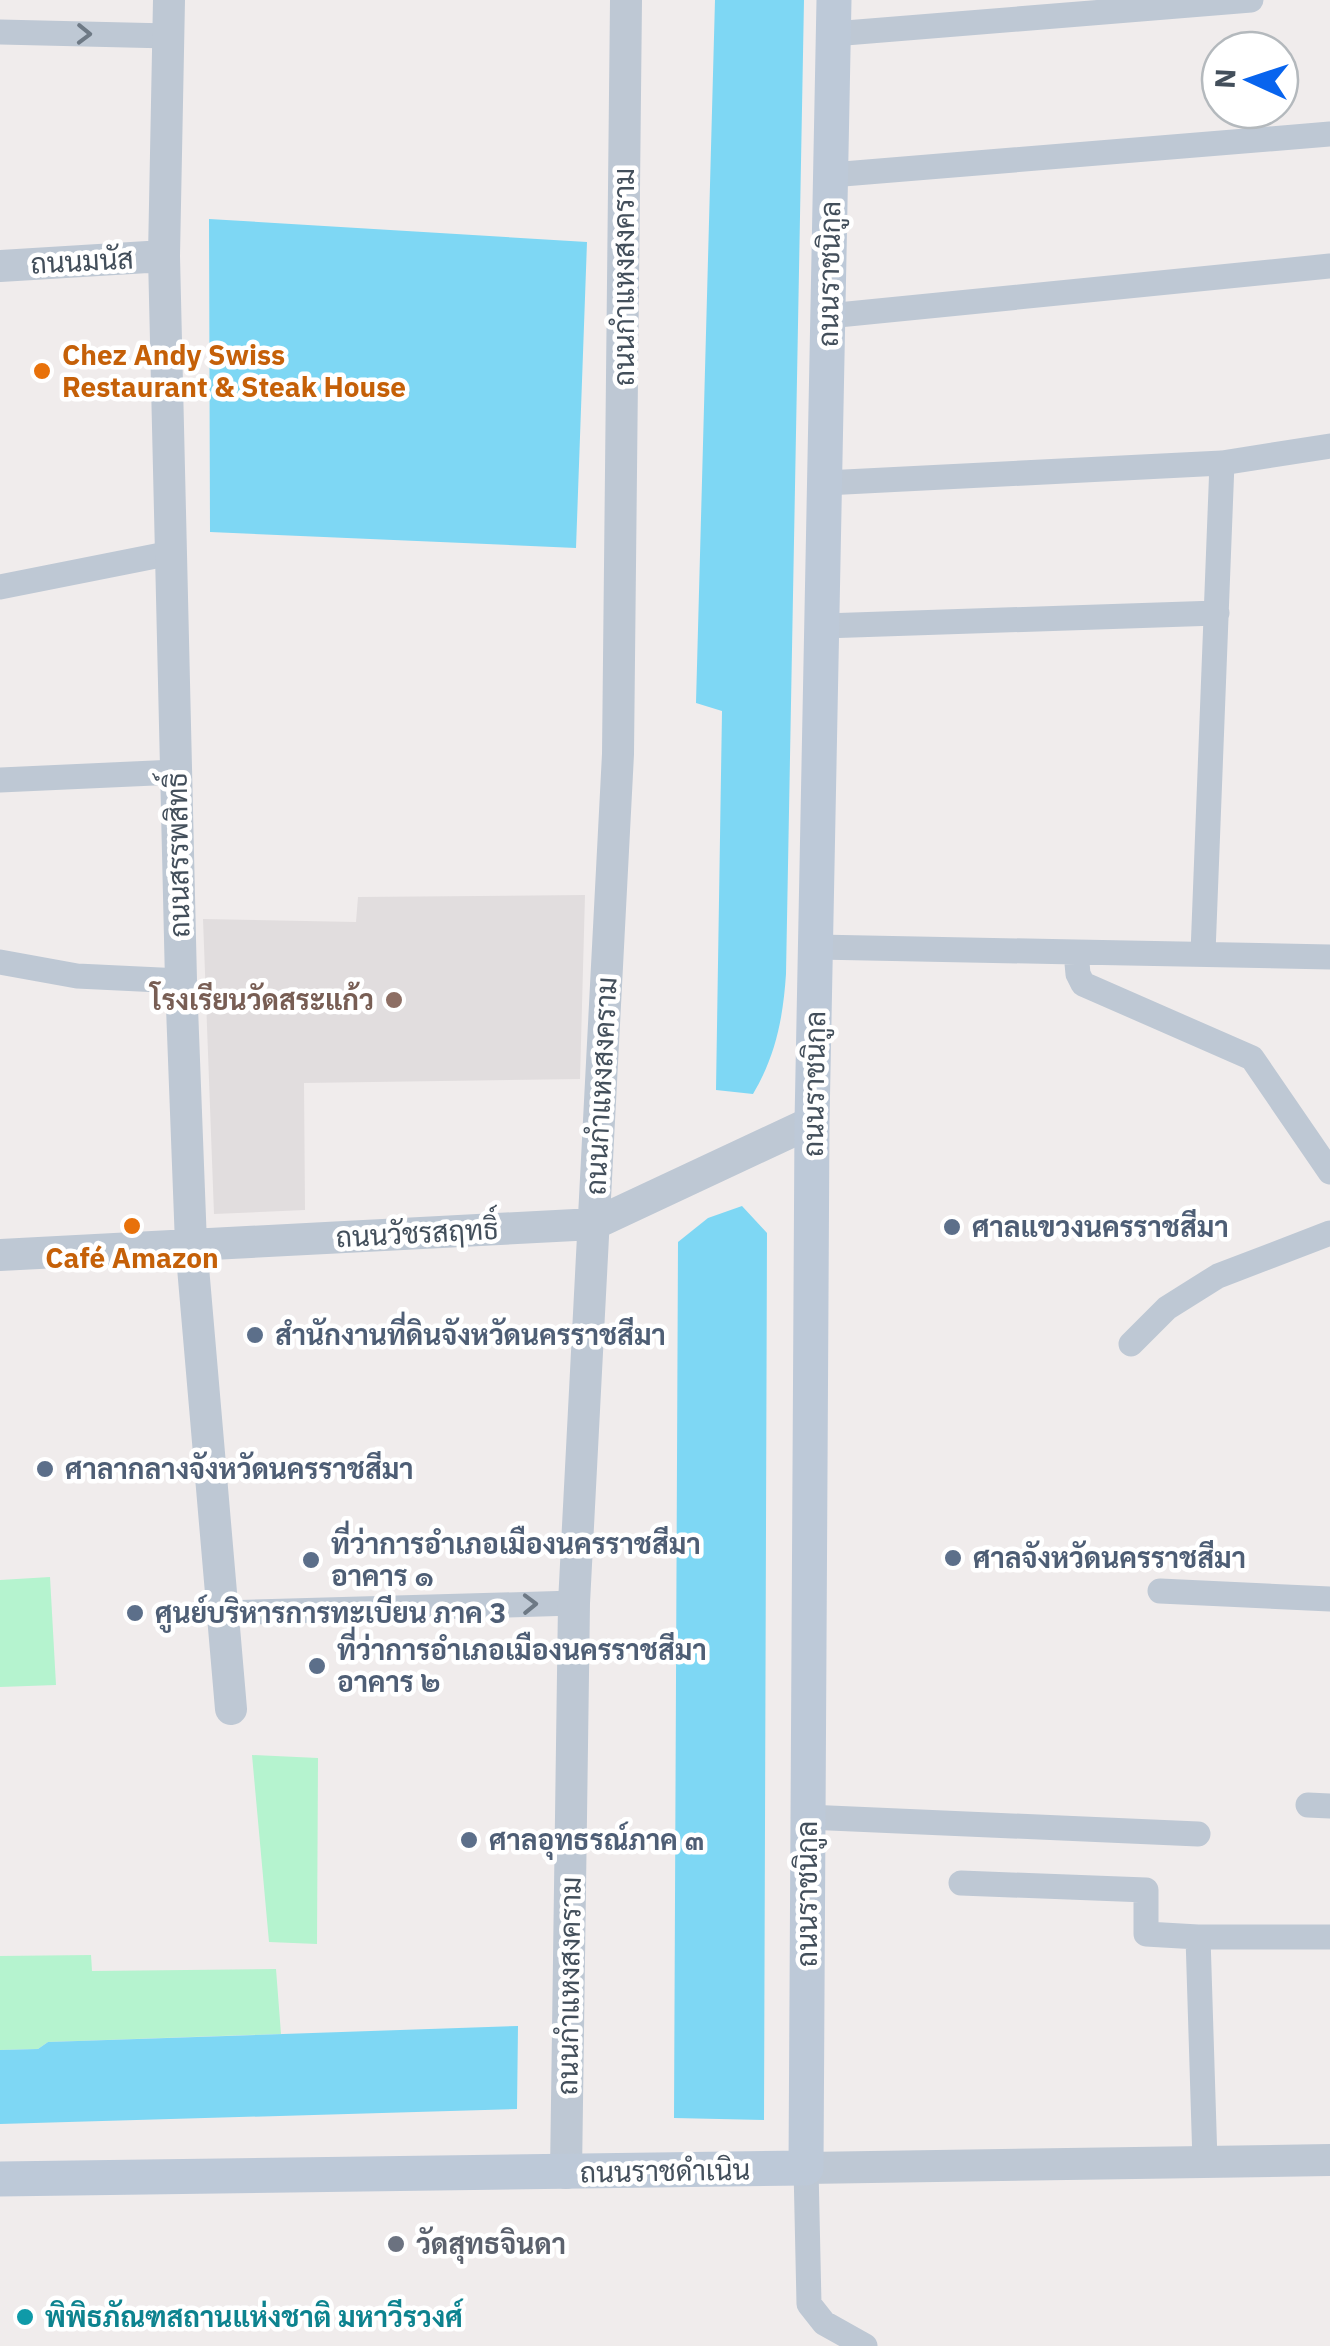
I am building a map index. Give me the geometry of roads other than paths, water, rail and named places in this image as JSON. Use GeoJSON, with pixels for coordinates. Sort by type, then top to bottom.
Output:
{"type":"FeatureCollection","features":[{"type":"Feature","properties":{"kind":"main road","name":"ถนนราชนิกูล"},"geometry":{"type":"LineString","coordinates":[[806,2168],[812,1122],[834,17]]}},
{"type":"Feature","properties":{"kind":"main road","name":"ถนนราชดำเนิน"},"geometry":{"type":"LineString","coordinates":[[0,2178],[806,2168]]}},
{"type":"Feature","properties":{"kind":"street","name":"ถนนสรรพสิทธิ์"},"geometry":{"type":"LineString","coordinates":[[169,0],[164,256],[181,980],[191,1244],[231,1708]]}},
{"type":"Feature","properties":{"kind":"street","name":"ถนนกำแหงสงคราม"},"geometry":{"type":"LineString","coordinates":[[566,2172],[574,1603],[618,754],[626,0]]}},
{"type":"Feature","properties":{"kind":"street"},"geometry":{"type":"LineString","coordinates":[[834,17],[1251,0]]}},
{"type":"Feature","properties":{"kind":"street"},"geometry":{"type":"LineString","coordinates":[[0,32],[168,36]]}},
{"type":"Feature","properties":{"kind":"street"},"geometry":{"type":"LineString","coordinates":[[831,175],[1330,134]]}},
{"type":"Feature","properties":{"kind":"street","name":"ถนนมนัส"},"geometry":{"type":"LineString","coordinates":[[0,266],[164,256]]}},
{"type":"Feature","properties":{"kind":"street"},"geometry":{"type":"LineString","coordinates":[[828,316],[1330,266]]}},
{"type":"Feature","properties":{"kind":"street"},"geometry":{"type":"LineString","coordinates":[[825,483],[1222,463],[1330,446]]}},
{"type":"Feature","properties":{"kind":"street"},"geometry":{"type":"LineString","coordinates":[[1203,953],[1222,463]]}},
{"type":"Feature","properties":{"kind":"street"},"geometry":{"type":"LineString","coordinates":[[0,587],[170,554]]}},
{"type":"Feature","properties":{"kind":"street"},"geometry":{"type":"LineString","coordinates":[[823,626],[1217,612]]}},
{"type":"Feature","properties":{"kind":"street"},"geometry":{"type":"LineString","coordinates":[[0,780],[176,772]]}},
{"type":"Feature","properties":{"kind":"street"},"geometry":{"type":"LineString","coordinates":[[818,947],[1330,958]]}},
{"type":"Feature","properties":{"kind":"street"},"geometry":{"type":"LineString","coordinates":[[1076,952],[1078,974],[1084,984],[1252,1058],[1330,1172]]}},
{"type":"Feature","properties":{"kind":"street"},"geometry":{"type":"LineString","coordinates":[[0,962],[77,976],[181,980]]}},
{"type":"Feature","properties":{"kind":"street","name":"ถนนวัชรสฤทธิ์"},"geometry":{"type":"LineString","coordinates":[[0,1255],[594,1224],[812,1122]]}},
{"type":"Feature","properties":{"kind":"street"},"geometry":{"type":"LineString","coordinates":[[1131,1344],[1167,1308],[1218,1276],[1330,1233]]}},
{"type":"Feature","properties":{"kind":"street"},"geometry":{"type":"LineString","coordinates":[[1160,1591],[1330,1599]]}},
{"type":"Feature","properties":{"kind":"street"},"geometry":{"type":"LineString","coordinates":[[223,1612],[574,1603]]}},
{"type":"Feature","properties":{"kind":"street"},"geometry":{"type":"LineString","coordinates":[[807,1817],[1198,1834]]}},
{"type":"Feature","properties":{"kind":"street"},"geometry":{"type":"LineString","coordinates":[[961,1883],[1146,1890],[1146,1934],[1330,1937]]}},
{"type":"Feature","properties":{"kind":"street"},"geometry":{"type":"LineString","coordinates":[[1198,1936],[1205,2162]]}},
{"type":"Feature","properties":{"kind":"street","name":"ถนนราชดำเนิน"},"geometry":{"type":"LineString","coordinates":[[806,2168],[1330,2160]]}},
{"type":"Feature","properties":{"kind":"street"},"geometry":{"type":"LineString","coordinates":[[806,2168],[809,2304],[824,2323],[850,2342]]}},
{"type":"Feature","properties":{"kind":"water"},"geometry":{"type":"Polygon","coordinates":[[[715,0],[804,0],[786,974],[777,1036],[753,1094],[716,1090],[722,711],[696,703],[715,0]]]}},
{"type":"Feature","properties":{"kind":"water"},"geometry":{"type":"Polygon","coordinates":[[[209,219],[587,242],[576,548],[210,532],[209,219]]]}},
{"type":"Feature","properties":{"kind":"water"},"geometry":{"type":"Polygon","coordinates":[[[742,1206],[767,1233],[764,2120],[674,2118],[678,1242],[708,1218],[742,1206]]]}},
{"type":"Feature","properties":{"kind":"water"},"geometry":{"type":"Polygon","coordinates":[[[518,2026],[517,2109],[0,2124],[0,2050],[38,2049],[48,2042],[518,2026]]]}},
{"type":"Feature","properties":{"kind":"place","name":"Chez Andy Swiss Restaurant & Steak House"},"geometry":{"type":"Point","coordinates":[42,371]}},
{"type":"Feature","properties":{"kind":"place","name":"โรงเรียนวัดสระแก้ว"},"geometry":{"type":"Point","coordinates":[394,1000]}},
{"type":"Feature","properties":{"kind":"place","name":"Café Amazon"},"geometry":{"type":"Point","coordinates":[132,1226]}},
{"type":"Feature","properties":{"kind":"place","name":"ศาลแขวงนครราชสีมา"},"geometry":{"type":"Point","coordinates":[952,1227]}},
{"type":"Feature","properties":{"kind":"place","name":"สำนักงานที่ดินจังหวัดนครราชสีมา"},"geometry":{"type":"Point","coordinates":[255,1335]}},
{"type":"Feature","properties":{"kind":"place","name":"ศาลากลางจังหวัดนครราชสีมา"},"geometry":{"type":"Point","coordinates":[45,1469]}},
{"type":"Feature","properties":{"kind":"place","name":"ศาลจังหวัดนครราชสีมา"},"geometry":{"type":"Point","coordinates":[953,1558]}},
{"type":"Feature","properties":{"kind":"place","name":"ที่ว่าการอำเภอเมืองนครราชสีมา อาคาร ๑"},"geometry":{"type":"Point","coordinates":[311,1560]}},
{"type":"Feature","properties":{"kind":"place","name":"ศูนย์บริหารการทะเบียน ภาค 3"},"geometry":{"type":"Point","coordinates":[135,1613]}},
{"type":"Feature","properties":{"kind":"place","name":"ที่ว่าการอำเภอเมืองนครราชสีมา อาคาร ๒"},"geometry":{"type":"Point","coordinates":[317,1666]}},
{"type":"Feature","properties":{"kind":"place","name":"ศาลอุทธรณ์ภาค ๓"},"geometry":{"type":"Point","coordinates":[469,1840]}},
{"type":"Feature","properties":{"kind":"place","name":"วัดสุทธจินดา"},"geometry":{"type":"Point","coordinates":[396,2244]}},
{"type":"Feature","properties":{"kind":"place","name":"พิพิธภัณฑสถานแห่งชาติ มหาวีรวงศ์"},"geometry":{"type":"Point","coordinates":[25,2317]}}]}
